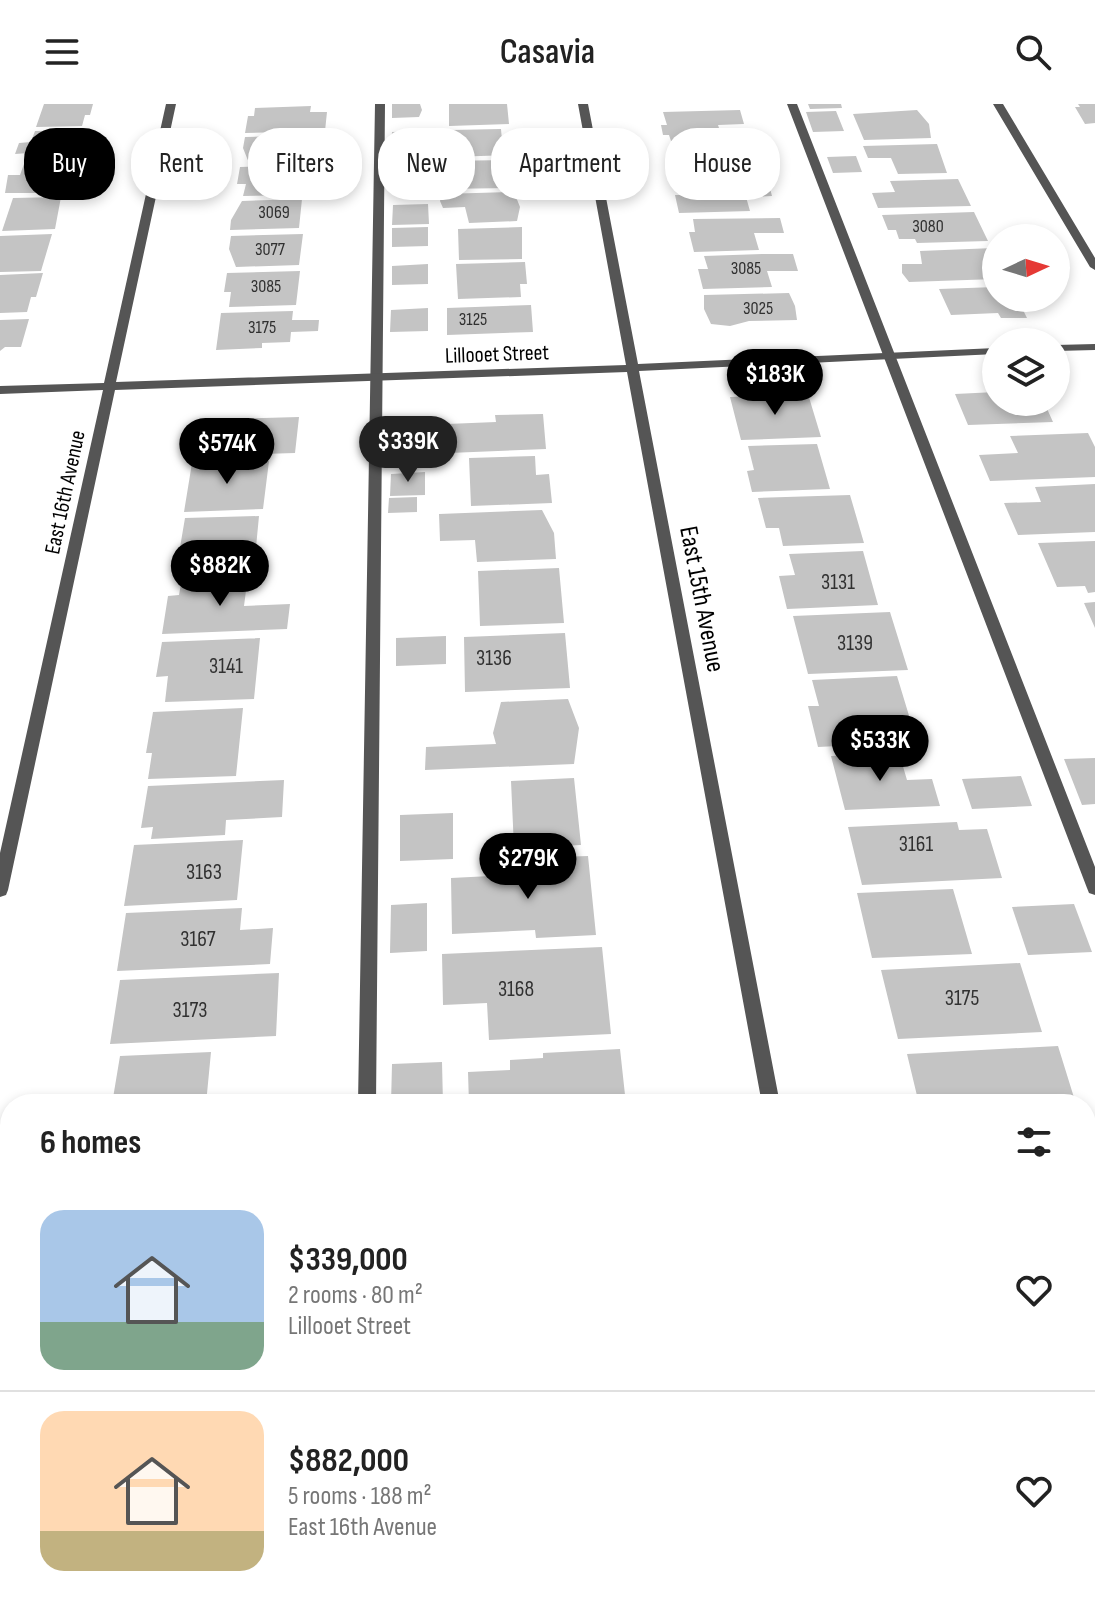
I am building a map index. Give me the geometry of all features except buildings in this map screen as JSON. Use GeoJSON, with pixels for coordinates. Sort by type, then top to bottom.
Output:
{"type":"FeatureCollection","features":[{"type":"Feature","properties":{"kind":"street","name":"East 16th Avenue"},"geometry":{"type":"LineString","coordinates":[[0,890],[171,104]]}},
{"type":"Feature","properties":{"kind":"street"},"geometry":{"type":"LineString","coordinates":[[367,1094],[380,104]]}},
{"type":"Feature","properties":{"kind":"street","name":"East 15th Avenue"},"geometry":{"type":"LineString","coordinates":[[583,104],[769,1094]]}},
{"type":"Feature","properties":{"kind":"street"},"geometry":{"type":"LineString","coordinates":[[792,104],[1095,888]]}},
{"type":"Feature","properties":{"kind":"street"},"geometry":{"type":"LineString","coordinates":[[998,104],[1095,267]]}},
{"type":"Feature","properties":{"kind":"street"},"geometry":{"type":"LineString","coordinates":[[1070,348],[1095,347]]}},
{"type":"Feature","properties":{"kind":"street","name":"Lillooet Street"},"geometry":{"type":"LineString","coordinates":[[0,390],[631,368],[982,352]]}}]}
